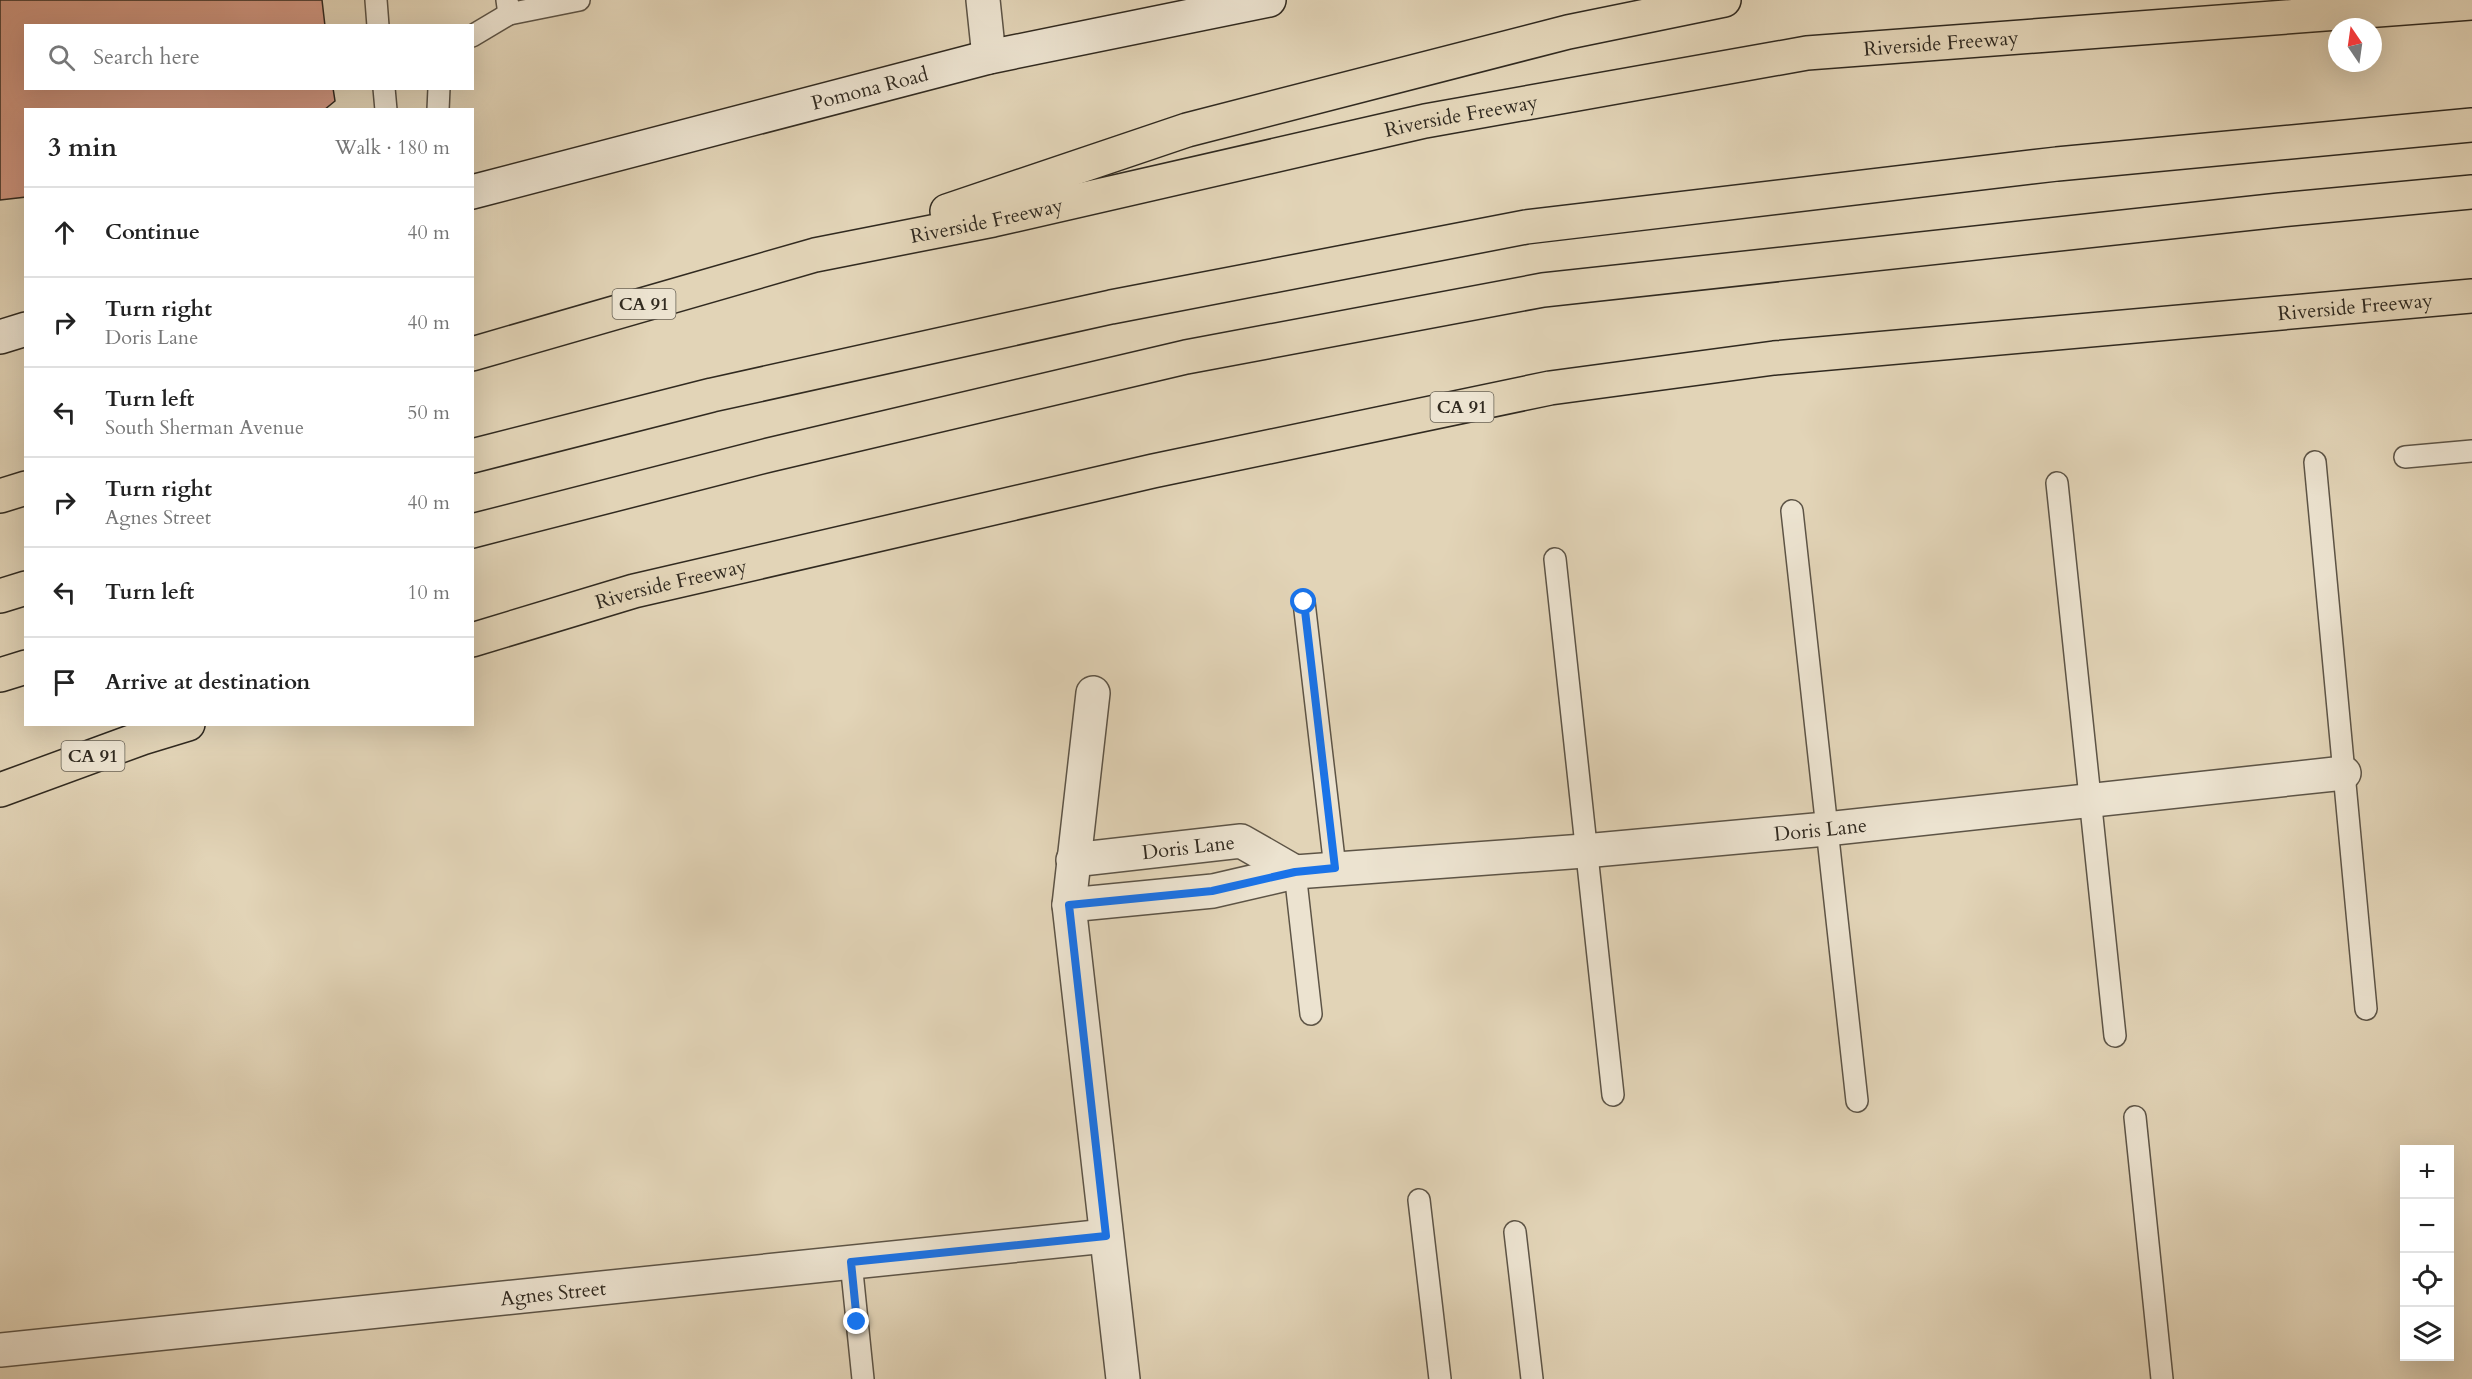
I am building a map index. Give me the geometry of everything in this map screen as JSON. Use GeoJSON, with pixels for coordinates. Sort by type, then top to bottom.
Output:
{"type":"FeatureCollection","features":[{"type":"Feature","properties":{"kind":"highway"},"geometry":{"type":"LineString","coordinates":[[815,255],[1187,130],[1568,32],[1724,0]]}},
{"type":"Feature","properties":{"kind":"highway","name":"Riverside Freeway"},"geometry":{"type":"LineString","coordinates":[[474,353],[815,255],[993,220],[1425,122],[1807,53],[2472,3]]}},
{"type":"Feature","properties":{"kind":"highway"},"geometry":{"type":"LineString","coordinates":[[474,455],[712,395],[1111,307],[1526,227],[2056,164],[2472,125]]}},
{"type":"Feature","properties":{"kind":"highway"},"geometry":{"type":"LineString","coordinates":[[474,530],[769,455],[1186,357],[1543,290],[2268,211],[2472,192]]}},
{"type":"Feature","properties":{"kind":"highway","name":"Riverside Freeway"},"geometry":{"type":"LineString","coordinates":[[474,639],[634,591],[668,583],[1153,471],[1550,388],[1774,358],[2472,296]]}},
{"type":"Feature","properties":{"kind":"highway"},"geometry":{"type":"LineString","coordinates":[[0,496],[24,489]]}},
{"type":"Feature","properties":{"kind":"highway"},"geometry":{"type":"LineString","coordinates":[[0,596],[24,589]]}},
{"type":"Feature","properties":{"kind":"highway"},"geometry":{"type":"LineString","coordinates":[[0,675],[24,668]]}},
{"type":"Feature","properties":{"kind":"highway","name":"CA 91"},"geometry":{"type":"LineString","coordinates":[[0,790],[181,726]]}},
{"type":"Feature","properties":{"kind":"street"},"geometry":{"type":"LineString","coordinates":[[983,0],[989,57]]}},
{"type":"Feature","properties":{"kind":"street","name":"Pomona Road"},"geometry":{"type":"LineString","coordinates":[[474,191],[989,57],[1269,0]]}},
{"type":"Feature","properties":{"kind":"street"},"geometry":{"type":"LineString","coordinates":[[0,337],[24,330]]}},
{"type":"Feature","properties":{"kind":"street"},"geometry":{"type":"LineString","coordinates":[[1093,693],[1069,905],[1123,1379]]}},
{"type":"Feature","properties":{"kind":"street","name":"Doris Lane"},"geometry":{"type":"LineString","coordinates":[[1069,905],[1212,891],[1295,872],[1584,851],[1826,829],[2344,773]]}},
{"type":"Feature","properties":{"kind":"street","name":"Doris Lane"},"geometry":{"type":"LineString","coordinates":[[1073,860],[1241,841],[1295,872]]}},
{"type":"Feature","properties":{"kind":"street","name":"Agnes Street"},"geometry":{"type":"LineString","coordinates":[[0,1350],[1106,1236]]}},
{"type":"Feature","properties":{"kind":"lane"},"geometry":{"type":"LineString","coordinates":[[376,0],[378,24]]}},
{"type":"Feature","properties":{"kind":"lane"},"geometry":{"type":"LineString","coordinates":[[474,34],[508,7],[579,0]]}},
{"type":"Feature","properties":{"kind":"lane"},"geometry":{"type":"LineString","coordinates":[[384,90],[386,108]]}},
{"type":"Feature","properties":{"kind":"lane"},"geometry":{"type":"LineString","coordinates":[[438,108],[440,90]]}},
{"type":"Feature","properties":{"kind":"lane"},"geometry":{"type":"LineString","coordinates":[[2405,457],[2472,451]]}},
{"type":"Feature","properties":{"kind":"lane"},"geometry":{"type":"LineString","coordinates":[[2315,462],[2366,1009]]}},
{"type":"Feature","properties":{"kind":"lane"},"geometry":{"type":"LineString","coordinates":[[2057,483],[2115,1036]]}},
{"type":"Feature","properties":{"kind":"lane"},"geometry":{"type":"LineString","coordinates":[[1792,511],[1857,1101]]}},
{"type":"Feature","properties":{"kind":"lane"},"geometry":{"type":"LineString","coordinates":[[1554,559],[1612,1095]]}},
{"type":"Feature","properties":{"kind":"lane"},"geometry":{"type":"LineString","coordinates":[[1304,602],[1335,868]]}},
{"type":"Feature","properties":{"kind":"lane"},"geometry":{"type":"LineString","coordinates":[[1295,872],[1311,1014]]}},
{"type":"Feature","properties":{"kind":"lane"},"geometry":{"type":"LineString","coordinates":[[2135,1117],[2162,1379]]}},
{"type":"Feature","properties":{"kind":"lane"},"geometry":{"type":"LineString","coordinates":[[1419,1200],[1440,1379]]}},
{"type":"Feature","properties":{"kind":"lane"},"geometry":{"type":"LineString","coordinates":[[1515,1232],[1532,1379]]}},
{"type":"Feature","properties":{"kind":"lane"},"geometry":{"type":"LineString","coordinates":[[851,1262],[863,1379]]}},
{"type":"Feature","properties":{"kind":"building"},"geometry":{"type":"Polygon","coordinates":[[[0,0],[322,0],[325,24],[24,24],[24,90],[333,90],[335,101],[326,108],[24,108],[24,197],[0,200],[0,0]]]}},
{"type":"Feature","properties":{"kind":"route"},"geometry":{"type":"LineString","coordinates":[[857,1322],[851,1262],[1106,1236],[1069,905],[1212,891],[1295,872],[1335,868],[1304,602]]}}]}
